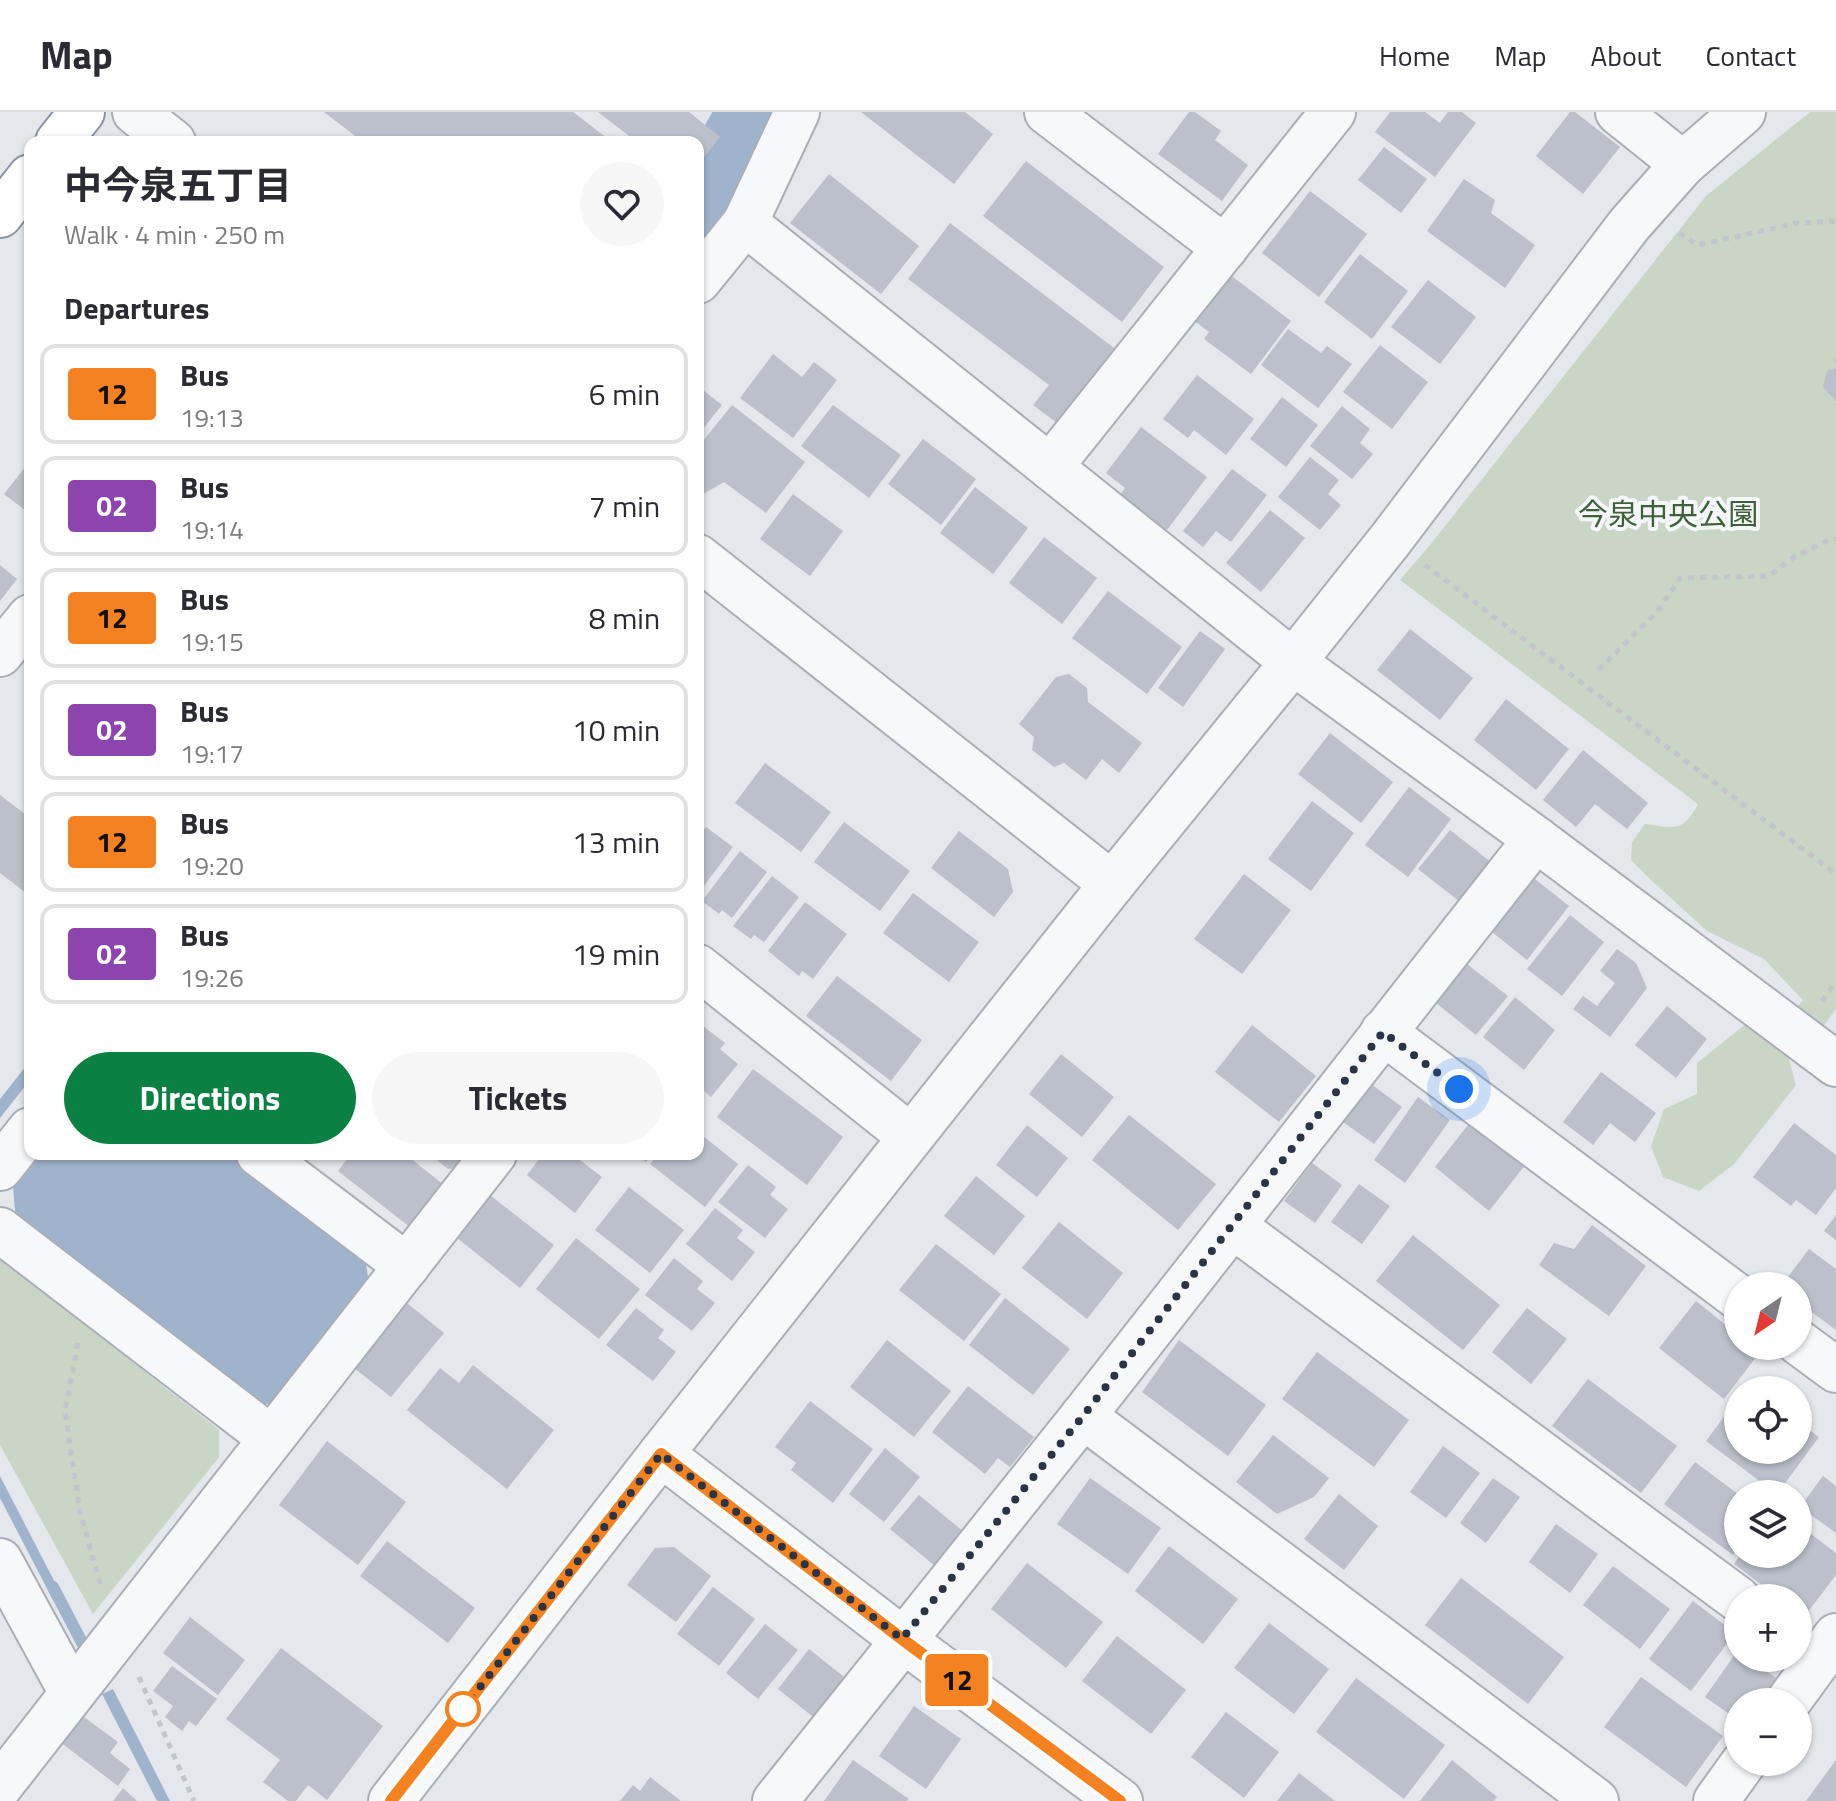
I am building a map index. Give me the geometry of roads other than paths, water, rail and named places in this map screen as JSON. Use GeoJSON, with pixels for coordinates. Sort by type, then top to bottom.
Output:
{"type":"FeatureCollection","features":[{"type":"Feature","properties":{"kind":"highway"},"geometry":{"type":"LineString","coordinates":[[63,136],[82,112]]}},
{"type":"Feature","properties":{"kind":"highway"},"geometry":{"type":"LineString","coordinates":[[0,215],[24,185]]}},
{"type":"Feature","properties":{"kind":"street"},"geometry":{"type":"LineString","coordinates":[[135,112],[165,136]]}},
{"type":"Feature","properties":{"kind":"street"},"geometry":{"type":"LineString","coordinates":[[704,274],[745,223],[797,112]]}},
{"type":"Feature","properties":{"kind":"street"},"geometry":{"type":"LineString","coordinates":[[1047,112],[1225,248]]}},
{"type":"Feature","properties":{"kind":"street"},"geometry":{"type":"LineString","coordinates":[[1050,467],[1333,112]]}},
{"type":"Feature","properties":{"kind":"street"},"geometry":{"type":"LineString","coordinates":[[1618,112],[1683,164]]}},
{"type":"Feature","properties":{"kind":"street"},"geometry":{"type":"LineString","coordinates":[[391,1801],[911,1137],[1391,539],[1629,225],[1683,164],[1743,112]]}},
{"type":"Feature","properties":{"kind":"street"},"geometry":{"type":"LineString","coordinates":[[745,223],[1293,662],[1836,1064]]}},
{"type":"Feature","properties":{"kind":"street"},"geometry":{"type":"LineString","coordinates":[[704,562],[1112,884]]}},
{"type":"Feature","properties":{"kind":"street"},"geometry":{"type":"LineString","coordinates":[[0,654],[24,624]]}},
{"type":"Feature","properties":{"kind":"street"},"geometry":{"type":"LineString","coordinates":[[775,1801],[1083,1416],[1536,839]]}},
{"type":"Feature","properties":{"kind":"street"},"geometry":{"type":"LineString","coordinates":[[704,972],[911,1137]]}},
{"type":"Feature","properties":{"kind":"street"},"geometry":{"type":"LineString","coordinates":[[1383,1032],[1724,1287]]}},
{"type":"Feature","properties":{"kind":"street"},"geometry":{"type":"LineString","coordinates":[[0,1168],[24,1138]]}},
{"type":"Feature","properties":{"kind":"street"},"geometry":{"type":"LineString","coordinates":[[267,1160],[407,1266]]}},
{"type":"Feature","properties":{"kind":"street"},"geometry":{"type":"LineString","coordinates":[[0,1786],[489,1160]]}},
{"type":"Feature","properties":{"kind":"street"},"geometry":{"type":"LineString","coordinates":[[1233,1226],[1724,1589]]}},
{"type":"Feature","properties":{"kind":"street"},"geometry":{"type":"LineString","coordinates":[[0,1230],[271,1438]]}},
{"type":"Feature","properties":{"kind":"street"},"geometry":{"type":"LineString","coordinates":[[1812,1352],[1836,1370]]}},
{"type":"Feature","properties":{"kind":"street"},"geometry":{"type":"LineString","coordinates":[[1083,1416],[1596,1801]]}},
{"type":"Feature","properties":{"kind":"street"},"geometry":{"type":"LineString","coordinates":[[661,1454],[1120,1801]]}},
{"type":"Feature","properties":{"kind":"street"},"geometry":{"type":"LineString","coordinates":[[0,1561],[75,1690]]}},
{"type":"Feature","properties":{"kind":"street"},"geometry":{"type":"LineString","coordinates":[[1796,1688],[1818,1646]]}},
{"type":"Feature","properties":{"kind":"street"},"geometry":{"type":"LineString","coordinates":[[1716,1801],[1734,1776]]}},
{"type":"Feature","properties":{"kind":"water"},"geometry":{"type":"Polygon","coordinates":[[[743,112],[752,112],[704,206],[704,188],[743,112]]]}},
{"type":"Feature","properties":{"kind":"water"},"geometry":{"type":"Polygon","coordinates":[[[24,1069],[24,1088],[0,1118],[0,1099],[24,1069]]]}},
{"type":"Feature","properties":{"kind":"water"},"geometry":{"type":"Polygon","coordinates":[[[34,1160],[238,1160],[365,1256],[370,1292],[283,1401],[256,1406],[16,1221],[13,1187],[34,1160]]]}},
{"type":"Feature","properties":{"kind":"water"},"geometry":{"type":"Polygon","coordinates":[[[0,1476],[63,1598],[54,1602],[0,1498],[0,1476]]]}},
{"type":"Feature","properties":{"kind":"water"},"geometry":{"type":"Polygon","coordinates":[[[113,1689],[170,1801],[157,1801],[102,1694],[113,1689]]]}},
{"type":"Feature","properties":{"kind":"waterway"},"geometry":{"type":"LineString","coordinates":[[704,199],[754,112]]}},
{"type":"Feature","properties":{"kind":"waterway"},"geometry":{"type":"LineString","coordinates":[[53,1587],[89,1656]]}},
{"type":"Feature","properties":{"kind":"park label","name":"今泉中央公園"},"geometry":{"type":"Point","coordinates":[1668,514]}}]}
